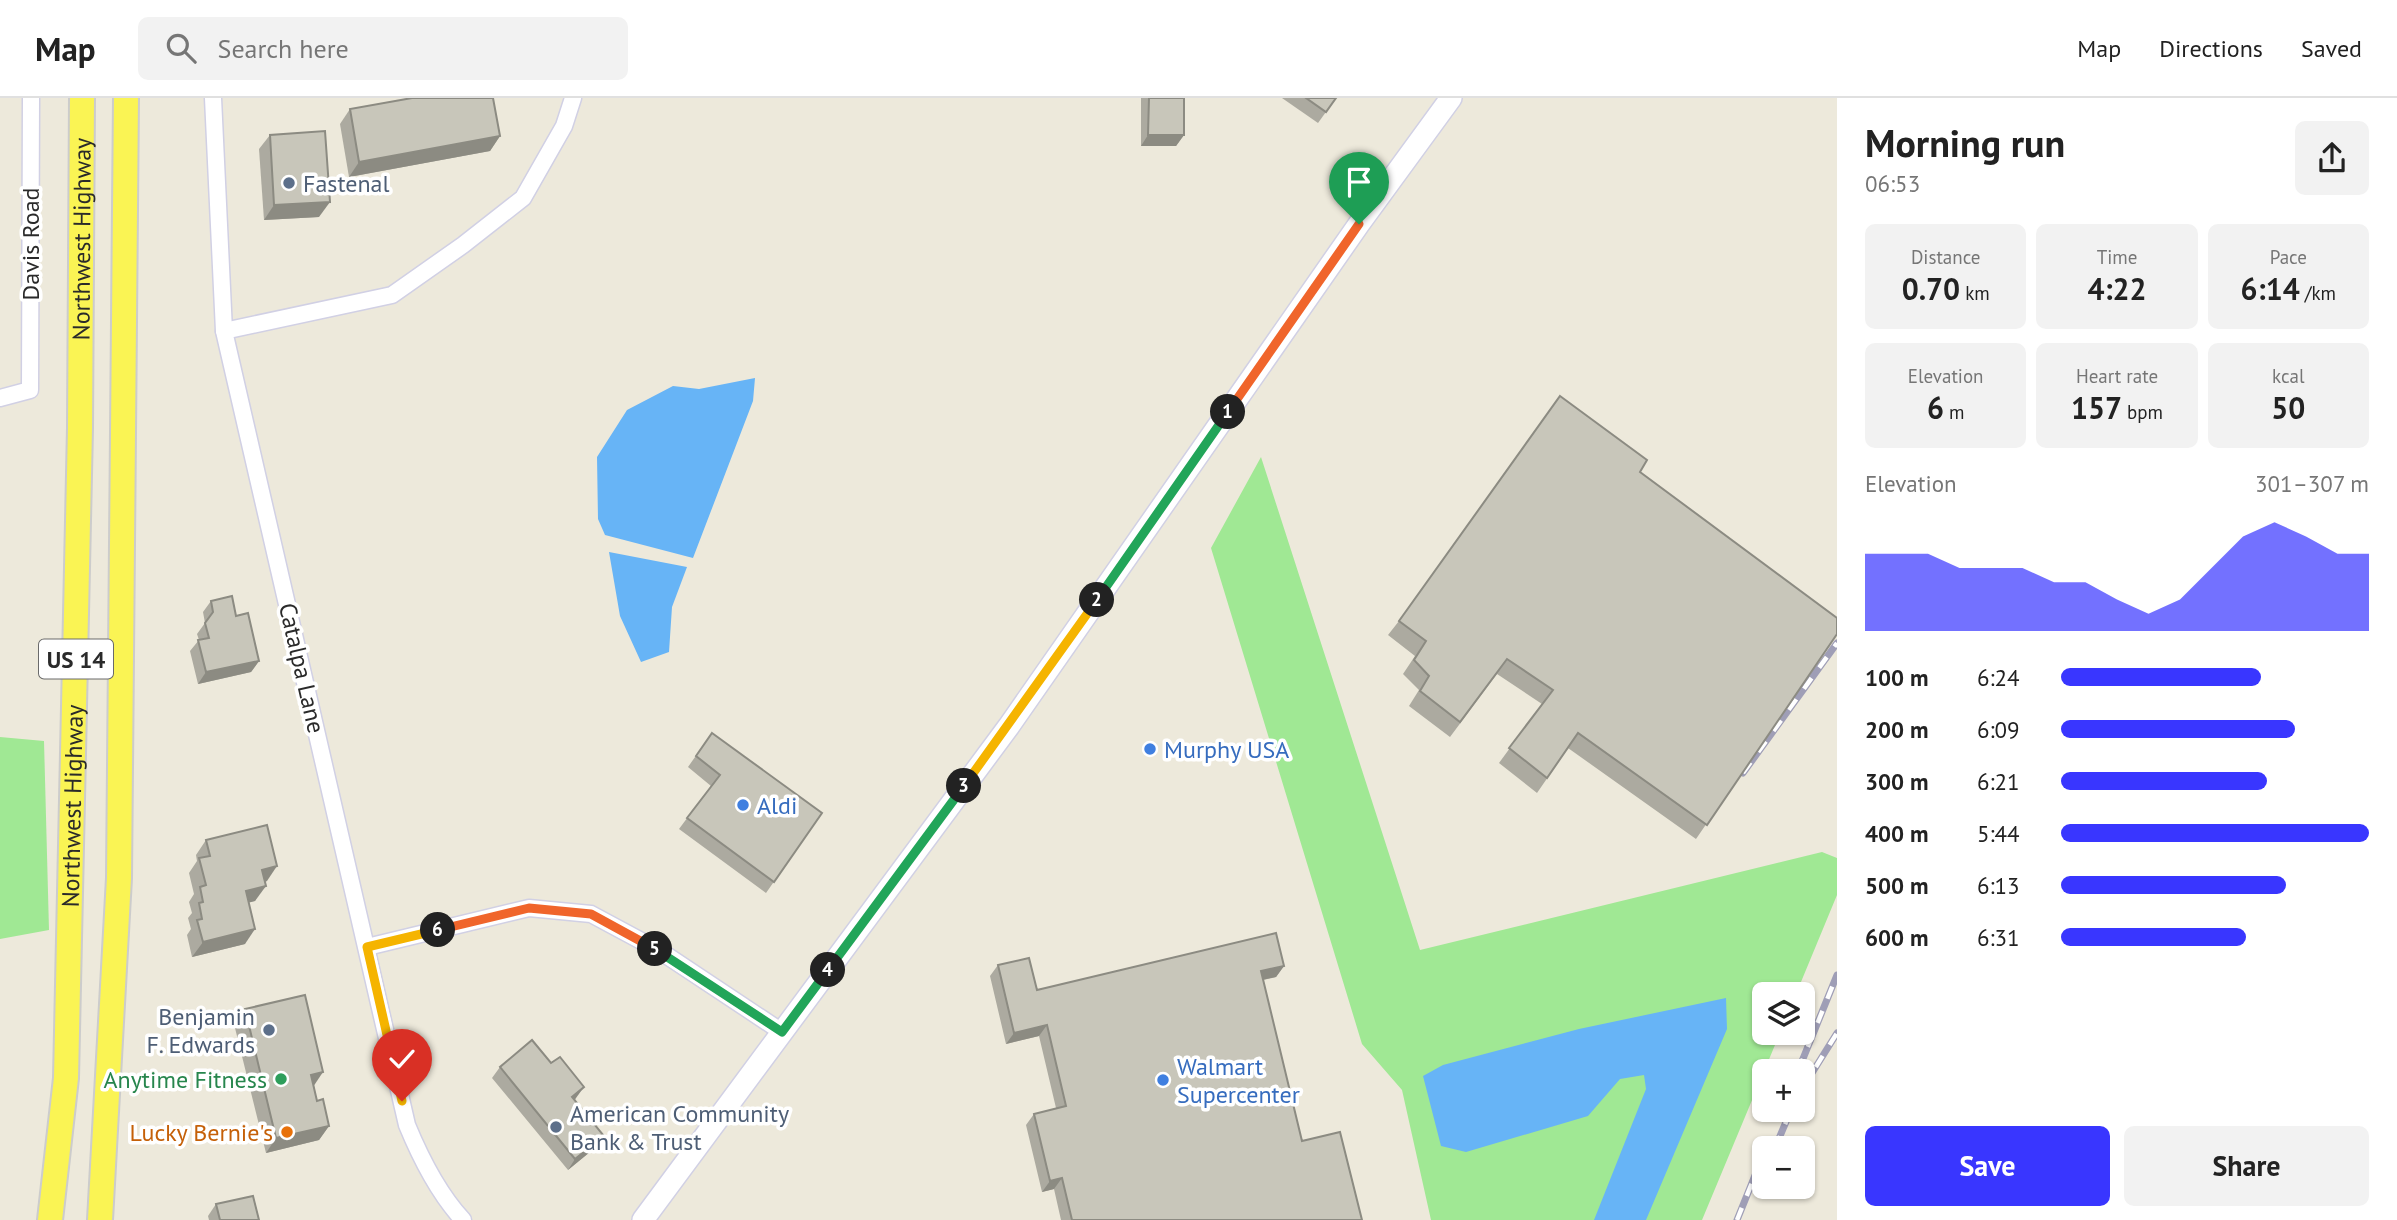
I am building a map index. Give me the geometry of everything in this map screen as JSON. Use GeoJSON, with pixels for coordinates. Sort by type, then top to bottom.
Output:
{"type":"FeatureCollection","features":[{"type":"Feature","properties":{"kind":"main road","name":"Northwest Highway"},"geometry":{"type":"LineString","coordinates":[[50,1220],[66,1078],[80,441],[82,98]]}},
{"type":"Feature","properties":{"kind":"main road","name":"Northwest Highway"},"geometry":{"type":"LineString","coordinates":[[100,1220],[119,878],[127,98]]}},
{"type":"Feature","properties":{"kind":"street","name":"Davis Road"},"geometry":{"type":"LineString","coordinates":[[0,398],[30,390],[31,98]]}},
{"type":"Feature","properties":{"kind":"street","name":"Catalpa Lane"},"geometry":{"type":"LineString","coordinates":[[213,98],[224,331],[407,1125],[421,1160],[451,1207],[463,1220]]}},
{"type":"Feature","properties":{"kind":"street"},"geometry":{"type":"LineString","coordinates":[[224,331],[392,295],[523,198],[564,126],[573,98]]}},
{"type":"Feature","properties":{"kind":"street"},"geometry":{"type":"LineString","coordinates":[[643,1220],[1009,726],[1359,224],[1451,98]]}},
{"type":"Feature","properties":{"kind":"street"},"geometry":{"type":"LineString","coordinates":[[367,947],[529,908],[591,914],[660,951],[782,1032]]}},
{"type":"Feature","properties":{"kind":"green space"},"geometry":{"type":"Polygon","coordinates":[[[1261,457],[1420,950],[1822,852],[1837,858],[1837,895],[1801,982],[1752,982],[1752,1045],[1775,1045],[1769,1059],[1752,1059],[1752,1100],[1702,1220],[1431,1220],[1402,1090],[1362,1044],[1211,548],[1261,457]]]}},
{"type":"Feature","properties":{"kind":"green space"},"geometry":{"type":"Polygon","coordinates":[[[0,737],[44,741],[49,930],[0,939],[0,737]]]}},
{"type":"Feature","properties":{"kind":"water"},"geometry":{"type":"Polygon","coordinates":[[[755,378],[753,401],[693,558],[605,535],[598,519],[597,457],[627,410],[673,386],[699,389],[755,378]]]}},
{"type":"Feature","properties":{"kind":"water"},"geometry":{"type":"Polygon","coordinates":[[[609,552],[687,567],[672,607],[669,652],[641,662],[620,616],[609,552]]]}},
{"type":"Feature","properties":{"kind":"water"},"geometry":{"type":"Polygon","coordinates":[[[1726,998],[1727,1029],[1646,1220],[1594,1220],[1646,1089],[1644,1075],[1620,1079],[1588,1116],[1466,1152],[1441,1146],[1423,1076],[1443,1065],[1579,1029],[1726,998]]]}},
{"type":"Feature","properties":{"kind":"building"},"geometry":{"type":"Polygon","coordinates":[[[412,98],[493,98],[500,136],[359,162],[350,109],[412,98]]]}},
{"type":"Feature","properties":{"kind":"building"},"geometry":{"type":"Polygon","coordinates":[[[1149,98],[1184,98],[1184,135],[1148,135],[1149,98]]]}},
{"type":"Feature","properties":{"kind":"building"},"geometry":{"type":"Polygon","coordinates":[[[1306,98],[1336,98],[1326,112],[1306,98]]]}},
{"type":"Feature","properties":{"kind":"building","name":"Fastenal"},"geometry":{"type":"Polygon","coordinates":[[[325,131],[330,202],[274,205],[270,135],[325,131]]]}},
{"type":"Feature","properties":{"kind":"building"},"geometry":{"type":"Polygon","coordinates":[[[1560,396],[1647,460],[1640,472],[1837,618],[1837,634],[1707,825],[1578,733],[1547,778],[1509,748],[1553,690],[1507,659],[1460,722],[1420,691],[1429,676],[1414,660],[1426,641],[1399,621],[1560,396]]]}},
{"type":"Feature","properties":{"kind":"building"},"geometry":{"type":"Polygon","coordinates":[[[232,596],[236,616],[248,613],[259,661],[206,672],[198,640],[209,638],[205,623],[213,612],[211,601],[232,596]]]}},
{"type":"Feature","properties":{"kind":"building","name":"Aldi"},"geometry":{"type":"Polygon","coordinates":[[[712,733],[822,813],[774,882],[687,818],[720,775],[696,756],[712,733]]]}},
{"type":"Feature","properties":{"kind":"building"},"geometry":{"type":"Polygon","coordinates":[[[267,825],[277,866],[262,870],[266,886],[246,891],[255,929],[203,942],[197,920],[202,919],[200,887],[206,885],[199,858],[210,856],[206,840],[267,825]]]}},
{"type":"Feature","properties":{"kind":"building","name":"Walmart Supercenter"},"geometry":{"type":"Polygon","coordinates":[[[1276,933],[1284,966],[1261,971],[1302,1141],[1340,1132],[1362,1220],[1072,1220],[1062,1178],[1050,1181],[1034,1114],[1066,1106],[1047,1025],[1014,1033],[998,965],[1029,958],[1037,990],[1276,933]]]}},
{"type":"Feature","properties":{"kind":"building"},"geometry":{"type":"Polygon","coordinates":[[[305,995],[323,1072],[311,1075],[317,1101],[323,1099],[329,1126],[276,1138],[245,1009],[305,995]]]}},
{"type":"Feature","properties":{"kind":"building","name":"American Community Bank & Trust"},"geometry":{"type":"Polygon","coordinates":[[[532,1040],[551,1063],[560,1057],[584,1087],[572,1097],[604,1136],[575,1159],[500,1067],[532,1040]]]}},
{"type":"Feature","properties":{"kind":"building"},"geometry":{"type":"Polygon","coordinates":[[[253,1196],[259,1220],[220,1220],[216,1204],[253,1196]]]}},
{"type":"Feature","properties":{"kind":"railway"},"geometry":{"type":"LineString","coordinates":[[1743,773],[1837,643]]}},
{"type":"Feature","properties":{"kind":"railway"},"geometry":{"type":"LineString","coordinates":[[1803,1059],[1837,975]]}},
{"type":"Feature","properties":{"kind":"railway"},"geometry":{"type":"LineString","coordinates":[[1815,1068],[1837,1033]]}},
{"type":"Feature","properties":{"kind":"railway"},"geometry":{"type":"LineString","coordinates":[[1780,1136],[1786,1122]]}},
{"type":"Feature","properties":{"kind":"railway"},"geometry":{"type":"LineString","coordinates":[[1737,1220],[1752,1183]]}},
{"type":"Feature","properties":{"kind":"place","name":"Fastenal"},"geometry":{"type":"Point","coordinates":[289,183]}},
{"type":"Feature","properties":{"kind":"place","name":"Murphy USA"},"geometry":{"type":"Point","coordinates":[1150,749]}},
{"type":"Feature","properties":{"kind":"place","name":"Aldi"},"geometry":{"type":"Point","coordinates":[743,805]}},
{"type":"Feature","properties":{"kind":"place","name":"Benjamin F. Edwards"},"geometry":{"type":"Point","coordinates":[269,1030]}},
{"type":"Feature","properties":{"kind":"place","name":"Anytime Fitness"},"geometry":{"type":"Point","coordinates":[281,1079]}},
{"type":"Feature","properties":{"kind":"place","name":"Walmart Supercenter"},"geometry":{"type":"Point","coordinates":[1163,1080]}},
{"type":"Feature","properties":{"kind":"place","name":"American Community Bank & Trust"},"geometry":{"type":"Point","coordinates":[556,1127]}},
{"type":"Feature","properties":{"kind":"place","name":"Lucky Bernie's"},"geometry":{"type":"Point","coordinates":[287,1132]}},
{"type":"Feature","properties":{"kind":"route"},"geometry":{"type":"LineString","coordinates":[[402,1101],[367,947],[529,908],[591,914],[660,951],[782,1032],[1009,726],[1359,224]]}}]}
